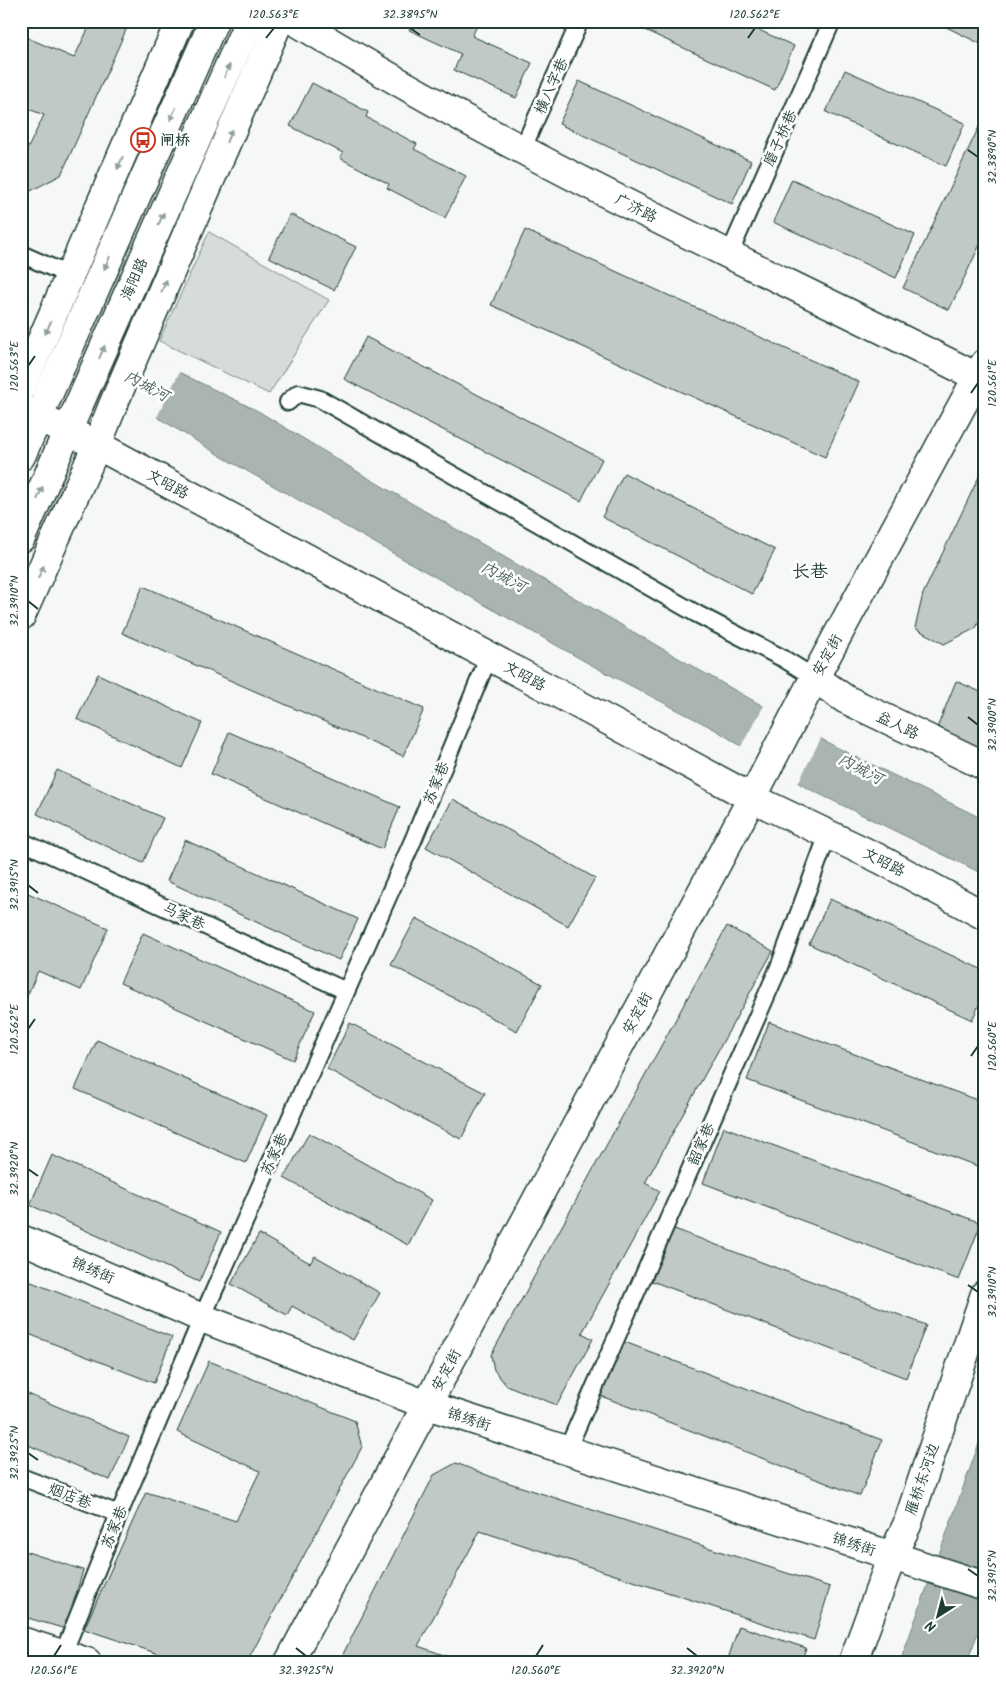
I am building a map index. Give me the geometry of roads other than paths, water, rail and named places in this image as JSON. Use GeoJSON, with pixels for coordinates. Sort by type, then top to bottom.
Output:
{"type":"FeatureCollection","features":[{"type":"Feature","properties":{"kind":"street"},"geometry":{"type":"LineString","coordinates":[[26,376],[68,284],[180,21]]}},
{"type":"Feature","properties":{"kind":"street","name":"海阳路"},"geometry":{"type":"LineString","coordinates":[[21,456],[30,413],[56,378],[214,21]]}},
{"type":"Feature","properties":{"kind":"street","name":"海阳路"},"geometry":{"type":"LineString","coordinates":[[21,538],[249,21]]}},
{"type":"Feature","properties":{"kind":"street"},"geometry":{"type":"LineString","coordinates":[[21,616],[97,445],[112,405],[279,21]]}},
{"type":"Feature","properties":{"kind":"street","name":"广济路"},"geometry":{"type":"LineString","coordinates":[[295,21],[389,77],[522,150],[729,255],[982,374]]}},
{"type":"Feature","properties":{"kind":"street","name":"安定街"},"geometry":{"type":"LineString","coordinates":[[289,1662],[812,684],[982,374]]}},
{"type":"Feature","properties":{"kind":"street","name":"文昭路"},"geometry":{"type":"LineString","coordinates":[[30,413],[97,445],[489,656],[756,790],[828,834],[880,859],[985,916]]}},
{"type":"Feature","properties":{"kind":"street","name":"益人路"},"geometry":{"type":"LineString","coordinates":[[812,684],[985,766]]}},
{"type":"Feature","properties":{"kind":"street","name":"锦绣街"},"geometry":{"type":"LineString","coordinates":[[21,1239],[202,1318],[427,1405],[985,1586]]}},
{"type":"Feature","properties":{"kind":"street","name":"雁桥东河边"},"geometry":{"type":"LineString","coordinates":[[853,1662],[892,1556],[907,1525],[985,1294]]}},
{"type":"Feature","properties":{"kind":"street"},"geometry":{"type":"LineString","coordinates":[[21,1641],[75,1658]]}},
{"type":"Feature","properties":{"kind":"lane","name":"横八字巷"},"geometry":{"type":"LineString","coordinates":[[522,150],[580,21]]}},
{"type":"Feature","properties":{"kind":"lane","name":"磨子桥巷"},"geometry":{"type":"LineString","coordinates":[[729,255],[832,21]]}},
{"type":"Feature","properties":{"kind":"lane"},"geometry":{"type":"LineString","coordinates":[[21,254],[68,284]]}},
{"type":"Feature","properties":{"kind":"lane"},"geometry":{"type":"LineString","coordinates":[[288,402],[298,393],[320,399],[697,614],[784,659],[812,684]]}},
{"type":"Feature","properties":{"kind":"lane","name":"苏家巷"},"geometry":{"type":"LineString","coordinates":[[75,1658],[119,1514],[202,1318],[414,838],[489,656]]}},
{"type":"Feature","properties":{"kind":"lane","name":"韶家巷"},"geometry":{"type":"LineString","coordinates":[[567,1450],[779,967],[828,834]]}},
{"type":"Feature","properties":{"kind":"lane","name":"马家巷"},"geometry":{"type":"LineString","coordinates":[[21,841],[346,991]]}},
{"type":"Feature","properties":{"kind":"lane","name":"烟店巷"},"geometry":{"type":"LineString","coordinates":[[21,1477],[119,1514]]}},
{"type":"Feature","properties":{"kind":"water","name":"内城河"},"geometry":{"type":"Polygon","coordinates":[[[21,295],[258,411],[368,478],[834,746],[985,820],[985,875],[805,787],[716,730],[595,667],[224,458],[139,406],[21,295]]]}},
{"type":"Feature","properties":{"kind":"water"},"geometry":{"type":"Polygon","coordinates":[[[985,1427],[985,1614],[967,1662],[900,1662],[985,1427]]]}},
{"type":"Feature","properties":{"kind":"place","name":"闸桥"},"geometry":{"type":"Point","coordinates":[143,140]}},
{"type":"Feature","properties":{"kind":"district","name":"长巷"},"geometry":{"type":"Point","coordinates":[810,571]}}]}
